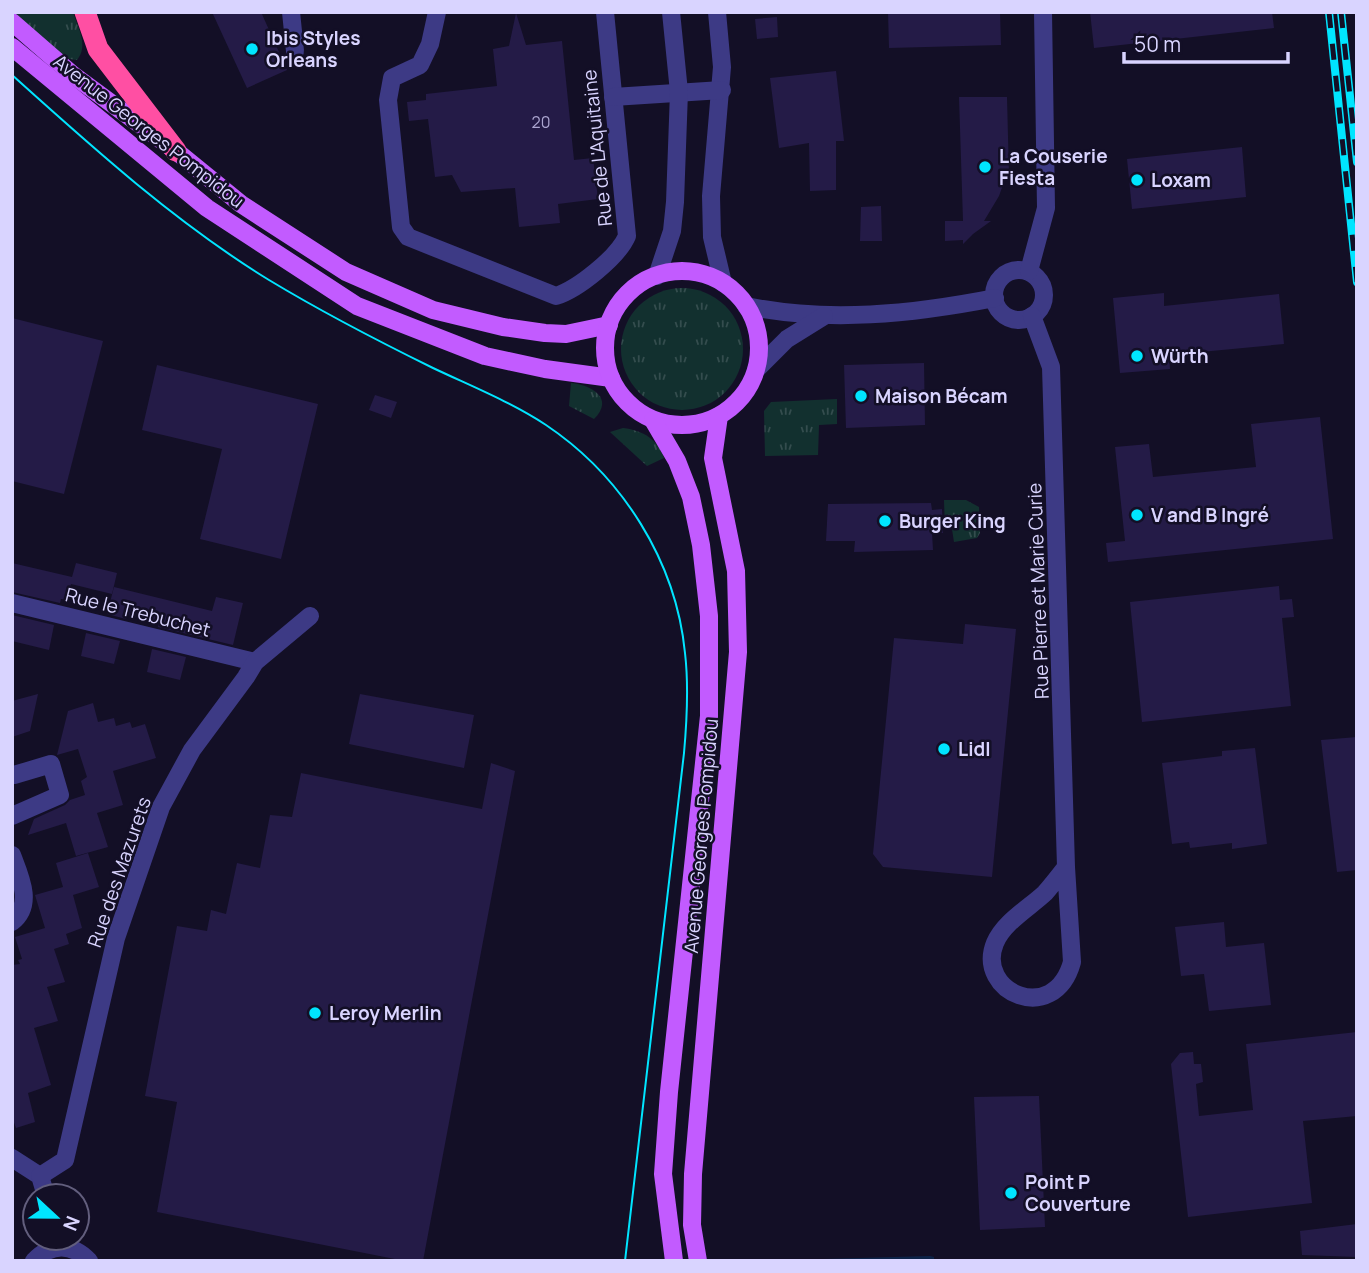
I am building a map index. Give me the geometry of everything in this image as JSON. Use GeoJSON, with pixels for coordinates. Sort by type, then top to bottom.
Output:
{"type":"FeatureCollection","features":[{"type":"Feature","properties":{"kind":"highway"},"geometry":{"type":"LineString","coordinates":[[85,12],[97,49],[176,151]]}},
{"type":"Feature","properties":{"kind":"main road","name":"Avenue Georges Pompidou"},"geometry":{"type":"LineString","coordinates":[[12,22],[73,75],[176,151],[241,204],[346,272],[433,310],[503,327],[545,333],[577,333],[609,325]]}},
{"type":"Feature","properties":{"kind":"main road","name":"Avenue Georges Pompidou"},"geometry":{"type":"LineString","coordinates":[[12,47],[207,208],[358,306],[485,356],[545,369],[611,378]]}},
{"type":"Feature","properties":{"kind":"main road"},"geometry":{"type":"LineString","coordinates":[[679,271],[702,274],[723,283],[736,293],[746,306],[755,326],[759,348],[756,370],[748,388],[735,404],[719,416],[687,425],[653,420],[630,405],[611,378],[605,342],[609,325],[616,309],[641,283],[679,271]]}},
{"type":"Feature","properties":{"kind":"main road","name":"Avenue Georges Pompidou"},"geometry":{"type":"LineString","coordinates":[[698,1261],[692,1225],[693,1174],[738,652],[736,571],[713,458],[719,416]]}},
{"type":"Feature","properties":{"kind":"main road","name":"Avenue Georges Pompidou"},"geometry":{"type":"LineString","coordinates":[[653,420],[677,461],[691,497],[701,545],[709,616],[709,716],[669,1092],[663,1174],[674,1261]]}},
{"type":"Feature","properties":{"kind":"street"},"geometry":{"type":"LineString","coordinates":[[291,12],[295,51]]}},
{"type":"Feature","properties":{"kind":"street","name":"Rue de L'Aquitaine"},"geometry":{"type":"LineString","coordinates":[[437,12],[430,44],[420,65],[392,78],[388,100],[401,227],[408,237],[556,296],[569,292],[622,248],[627,236],[605,12]]}},
{"type":"Feature","properties":{"kind":"street"},"geometry":{"type":"LineString","coordinates":[[657,276],[672,231],[679,92],[671,12]]}},
{"type":"Feature","properties":{"kind":"street"},"geometry":{"type":"LineString","coordinates":[[717,12],[722,90],[711,196],[712,237],[723,283]]}},
{"type":"Feature","properties":{"kind":"street"},"geometry":{"type":"LineString","coordinates":[[1029,271],[1046,208],[1043,12]]}},
{"type":"Feature","properties":{"kind":"street"},"geometry":{"type":"LineString","coordinates":[[613,97],[722,90]]}},
{"type":"Feature","properties":{"kind":"street"},"geometry":{"type":"LineString","coordinates":[[1029,271],[1041,281],[1045,296],[1043,304],[1032,316],[1020,320],[1006,316],[996,305],[997,283],[1007,272],[1029,271]]}},
{"type":"Feature","properties":{"kind":"street"},"geometry":{"type":"LineString","coordinates":[[746,306],[783,313],[824,316],[940,309],[995,298]]}},
{"type":"Feature","properties":{"kind":"street"},"geometry":{"type":"LineString","coordinates":[[756,370],[787,339],[824,316]]}},
{"type":"Feature","properties":{"kind":"street","name":"Rue Pierre et Marie Curie"},"geometry":{"type":"LineString","coordinates":[[1032,316],[1051,367],[1066,867],[1072,962],[1061,985],[1051,993],[1038,997],[1013,993],[1003,986],[996,976],[992,953],[996,941],[1004,929],[1046,892],[1066,867]]}},
{"type":"Feature","properties":{"kind":"street","name":"Rue le Trebuchet"},"geometry":{"type":"LineString","coordinates":[[12,603],[255,662]]}},
{"type":"Feature","properties":{"kind":"street","name":"Rue des Mazurets"},"geometry":{"type":"LineString","coordinates":[[40,1176],[65,1160],[116,938],[161,807],[192,750],[255,662],[310,616]]}},
{"type":"Feature","properties":{"kind":"street"},"geometry":{"type":"LineString","coordinates":[[12,816],[60,796],[51,764],[14,775]]}},
{"type":"Feature","properties":{"kind":"street"},"geometry":{"type":"LineString","coordinates":[[12,855],[23,885],[24,903],[18,918],[12,922]]}},
{"type":"Feature","properties":{"kind":"street"},"geometry":{"type":"LineString","coordinates":[[12,1158],[40,1176],[42,1182]]}},
{"type":"Feature","properties":{"kind":"green space"},"geometry":{"type":"Polygon","coordinates":[[[12,12],[73,12],[82,43],[77,60],[59,55],[50,49],[24,27],[12,12]]]}},
{"type":"Feature","properties":{"kind":"green space"},"geometry":{"type":"Polygon","coordinates":[[[682,288],[705,293],[725,306],[738,326],[743,349],[738,372],[725,392],[705,405],[682,410],[659,405],[639,392],[626,372],[621,349],[626,326],[639,306],[659,293],[682,288]]]}},
{"type":"Feature","properties":{"kind":"green space"},"geometry":{"type":"Polygon","coordinates":[[[571,383],[598,394],[602,405],[594,419],[569,406],[571,383]]]}},
{"type":"Feature","properties":{"kind":"green space"},"geometry":{"type":"Polygon","coordinates":[[[837,399],[837,424],[819,425],[818,455],[765,456],[764,411],[771,402],[837,399]]]}},
{"type":"Feature","properties":{"kind":"green space"},"geometry":{"type":"Polygon","coordinates":[[[623,428],[649,437],[664,458],[647,466],[610,432],[623,428]]]}},
{"type":"Feature","properties":{"kind":"green space"},"geometry":{"type":"Polygon","coordinates":[[[944,500],[966,500],[979,507],[980,533],[977,538],[954,542],[952,529],[945,528],[944,500]]]}},
{"type":"Feature","properties":{"kind":"water"},"geometry":{"type":"Polygon","coordinates":[[[934,1257],[934,1261],[749,1261],[934,1257]]]}},
{"type":"Feature","properties":{"kind":"building","name":"Ibis Styles Orleans"},"geometry":{"type":"Polygon","coordinates":[[[212,12],[261,12],[287,70],[247,88],[212,12]]]}},
{"type":"Feature","properties":{"kind":"building"},"geometry":{"type":"Polygon","coordinates":[[[888,12],[1000,12],[1001,45],[889,48],[888,12]]]}},
{"type":"Feature","properties":{"kind":"building"},"geometry":{"type":"Polygon","coordinates":[[[1090,12],[1272,12],[1274,28],[1094,48],[1090,12]]]}},
{"type":"Feature","properties":{"kind":"building"},"geometry":{"type":"Polygon","coordinates":[[[516,13],[526,45],[562,41],[574,160],[593,158],[598,199],[558,204],[560,223],[519,227],[515,188],[461,192],[452,175],[435,177],[428,119],[409,121],[407,102],[426,100],[426,94],[497,86],[493,49],[509,46],[516,13]]]}},
{"type":"Feature","properties":{"kind":"building"},"geometry":{"type":"Polygon","coordinates":[[[777,17],[778,37],[757,39],[755,19],[777,17]]]}},
{"type":"Feature","properties":{"kind":"building"},"geometry":{"type":"Polygon","coordinates":[[[836,71],[844,141],[836,141],[836,190],[810,191],[809,143],[779,148],[770,78],[836,71]]]}},
{"type":"Feature","properties":{"kind":"building","name":"La Couserie Fiesta"},"geometry":{"type":"Polygon","coordinates":[[[959,97],[1007,97],[1009,176],[1006,176],[999,196],[984,221],[991,221],[963,244],[963,240],[945,241],[945,221],[963,221],[959,97]]]}},
{"type":"Feature","properties":{"kind":"building"},"geometry":{"type":"Polygon","coordinates":[[[1242,147],[1246,197],[1132,209],[1127,159],[1242,147]]]}},
{"type":"Feature","properties":{"kind":"building"},"geometry":{"type":"Polygon","coordinates":[[[881,206],[882,241],[860,241],[861,207],[881,206]]]}},
{"type":"Feature","properties":{"kind":"building"},"geometry":{"type":"Polygon","coordinates":[[[1164,293],[1164,306],[1279,294],[1284,344],[1169,355],[1170,369],[1120,373],[1113,298],[1164,293]]]}},
{"type":"Feature","properties":{"kind":"building"},"geometry":{"type":"Polygon","coordinates":[[[12,318],[103,341],[64,494],[12,481],[12,318]]]}},
{"type":"Feature","properties":{"kind":"building"},"geometry":{"type":"Polygon","coordinates":[[[924,363],[925,425],[846,428],[844,365],[924,363]]]}},
{"type":"Feature","properties":{"kind":"building"},"geometry":{"type":"Polygon","coordinates":[[[157,365],[318,404],[281,559],[200,539],[222,449],[142,430],[157,365]]]}},
{"type":"Feature","properties":{"kind":"building"},"geometry":{"type":"Polygon","coordinates":[[[375,395],[397,402],[391,418],[369,410],[375,395]]]}},
{"type":"Feature","properties":{"kind":"building"},"geometry":{"type":"Polygon","coordinates":[[[1320,417],[1333,539],[1108,562],[1106,543],[1125,541],[1115,447],[1149,444],[1153,477],[1256,467],[1251,424],[1320,417]]]}},
{"type":"Feature","properties":{"kind":"building","name":"Burger King"},"geometry":{"type":"Polygon","coordinates":[[[931,503],[932,510],[942,509],[943,533],[932,533],[933,550],[854,552],[855,541],[826,541],[828,504],[931,503]]]}},
{"type":"Feature","properties":{"kind":"building"},"geometry":{"type":"Polygon","coordinates":[[[12,563],[72,577],[76,563],[117,573],[112,594],[71,584],[67,600],[61,599],[60,603],[12,592],[12,563]]]}},
{"type":"Feature","properties":{"kind":"building"},"geometry":{"type":"Polygon","coordinates":[[[1279,586],[1280,600],[1292,599],[1294,617],[1282,618],[1291,706],[1142,722],[1130,602],[1279,586]]]}},
{"type":"Feature","properties":{"kind":"building"},"geometry":{"type":"Polygon","coordinates":[[[114,587],[212,611],[216,597],[243,603],[233,645],[158,627],[159,623],[127,615],[126,619],[107,614],[114,587]]]}},
{"type":"Feature","properties":{"kind":"building"},"geometry":{"type":"Polygon","coordinates":[[[12,615],[54,625],[49,650],[12,641],[12,615]]]}},
{"type":"Feature","properties":{"kind":"building","name":"Lidl"},"geometry":{"type":"Polygon","coordinates":[[[965,624],[1016,629],[992,877],[883,867],[873,854],[894,638],[963,644],[965,624]]]}},
{"type":"Feature","properties":{"kind":"building"},"geometry":{"type":"Polygon","coordinates":[[[86,633],[120,641],[114,664],[81,656],[86,633]]]}},
{"type":"Feature","properties":{"kind":"building"},"geometry":{"type":"Polygon","coordinates":[[[152,649],[186,657],[180,680],[147,672],[152,649]]]}},
{"type":"Feature","properties":{"kind":"building"},"geometry":{"type":"Polygon","coordinates":[[[38,694],[30,731],[12,737],[12,701],[38,694]]]}},
{"type":"Feature","properties":{"kind":"building"},"geometry":{"type":"Polygon","coordinates":[[[360,694],[474,715],[464,768],[349,744],[360,694]]]}},
{"type":"Feature","properties":{"kind":"building"},"geometry":{"type":"Polygon","coordinates":[[[93,703],[98,722],[114,718],[116,726],[130,722],[132,728],[145,724],[156,758],[113,771],[123,805],[97,813],[108,847],[76,856],[66,823],[28,835],[34,819],[85,795],[81,781],[87,777],[78,749],[57,755],[68,711],[93,703]]]}},
{"type":"Feature","properties":{"kind":"building"},"geometry":{"type":"Polygon","coordinates":[[[1357,737],[1357,870],[1337,872],[1321,740],[1357,737]]]}},
{"type":"Feature","properties":{"kind":"building"},"geometry":{"type":"Polygon","coordinates":[[[1255,748],[1267,844],[1232,849],[1232,843],[1190,848],[1189,842],[1172,844],[1162,763],[1222,756],[1222,751],[1255,748]]]}},
{"type":"Feature","properties":{"kind":"building","name":"Leroy Merlin"},"geometry":{"type":"Polygon","coordinates":[[[491,763],[515,771],[423,1261],[405,1261],[157,1212],[177,1102],[145,1096],[177,926],[207,931],[211,910],[226,914],[237,863],[260,868],[270,815],[292,817],[301,773],[482,809],[491,763]]]}},
{"type":"Feature","properties":{"kind":"building"},"geometry":{"type":"Polygon","coordinates":[[[88,853],[99,887],[73,895],[82,928],[66,934],[69,944],[54,949],[65,982],[47,987],[58,1021],[34,1028],[51,1085],[28,1093],[35,1122],[16,1128],[12,1117],[12,965],[20,964],[18,960],[22,959],[15,937],[45,928],[35,895],[63,887],[56,863],[88,853]]]}},
{"type":"Feature","properties":{"kind":"building"},"geometry":{"type":"Polygon","coordinates":[[[1224,922],[1226,947],[1264,943],[1271,1005],[1209,1011],[1204,974],[1181,976],[1175,927],[1224,922]]]}},
{"type":"Feature","properties":{"kind":"building"},"geometry":{"type":"Polygon","coordinates":[[[1357,1032],[1357,1116],[1303,1121],[1312,1203],[1188,1217],[1171,1064],[1180,1053],[1193,1052],[1194,1064],[1201,1064],[1203,1082],[1196,1084],[1199,1116],[1253,1110],[1246,1044],[1357,1032]]]}},
{"type":"Feature","properties":{"kind":"building","name":"Point P Couverture"},"geometry":{"type":"Polygon","coordinates":[[[1039,1096],[1045,1227],[980,1230],[974,1097],[1039,1096]]]}},
{"type":"Feature","properties":{"kind":"building"},"geometry":{"type":"Polygon","coordinates":[[[1357,1224],[1357,1257],[1302,1255],[1300,1231],[1357,1224]]]}},
{"type":"Feature","properties":{"kind":"tram line"},"geometry":{"type":"LineString","coordinates":[[12,75],[136,184],[235,258],[349,326],[505,402],[546,425],[599,469],[641,524],[657,554],[680,619],[686,666],[687,716],[625,1261]]}},
{"type":"Feature","properties":{"kind":"railway"},"geometry":{"type":"LineString","coordinates":[[1329,12],[1357,282]]}},
{"type":"Feature","properties":{"kind":"railway"},"geometry":{"type":"LineString","coordinates":[[1341,12],[1357,162]]}},
{"type":"Feature","properties":{"kind":"place","name":"Ibis Styles Orleans"},"geometry":{"type":"Point","coordinates":[252,49]}},
{"type":"Feature","properties":{"kind":"place","name":"La Couserie Fiesta"},"geometry":{"type":"Point","coordinates":[985,167]}},
{"type":"Feature","properties":{"kind":"place","name":"Loxam"},"geometry":{"type":"Point","coordinates":[1137,180]}},
{"type":"Feature","properties":{"kind":"place","name":"Würth"},"geometry":{"type":"Point","coordinates":[1137,356]}},
{"type":"Feature","properties":{"kind":"place","name":"Maison Bécam"},"geometry":{"type":"Point","coordinates":[861,396]}},
{"type":"Feature","properties":{"kind":"place","name":"V and B Ingré"},"geometry":{"type":"Point","coordinates":[1137,515]}},
{"type":"Feature","properties":{"kind":"place","name":"Burger King"},"geometry":{"type":"Point","coordinates":[885,521]}},
{"type":"Feature","properties":{"kind":"place","name":"Lidl"},"geometry":{"type":"Point","coordinates":[944,749]}},
{"type":"Feature","properties":{"kind":"place","name":"Leroy Merlin"},"geometry":{"type":"Point","coordinates":[315,1013]}},
{"type":"Feature","properties":{"kind":"place","name":"Point P Couverture"},"geometry":{"type":"Point","coordinates":[1011,1193]}}]}
